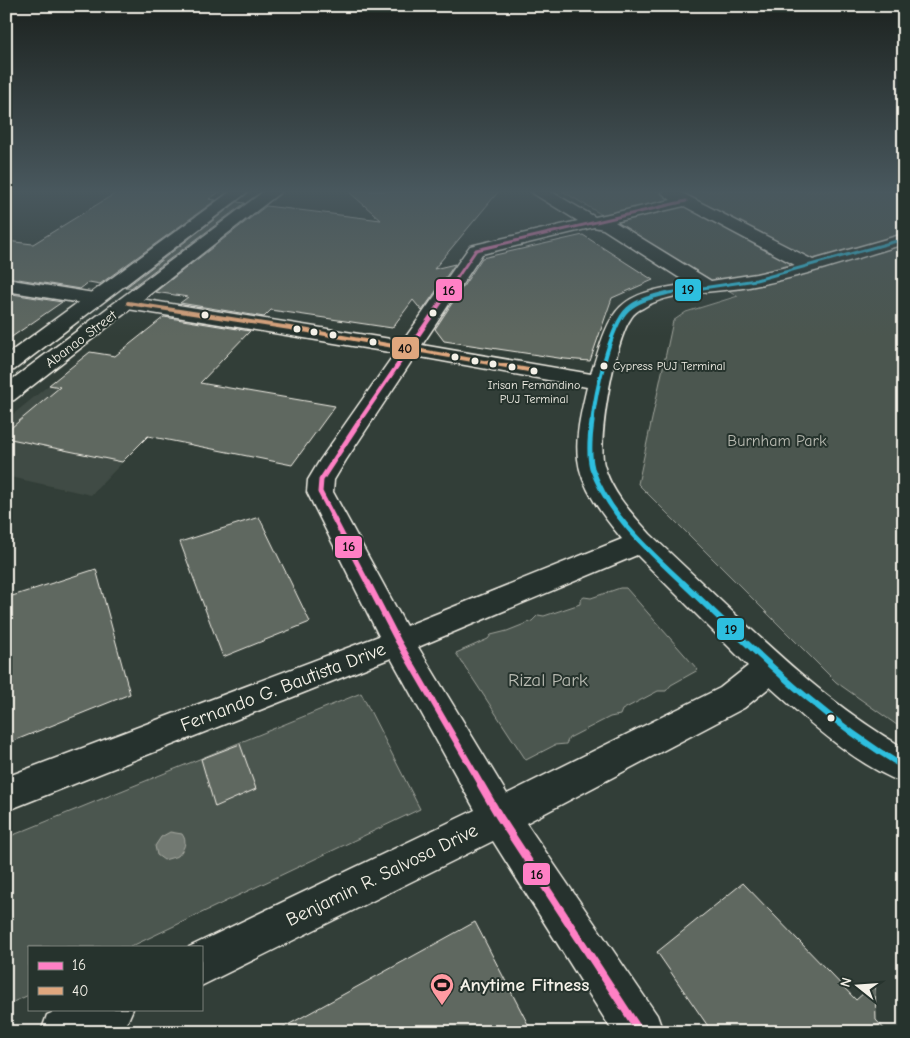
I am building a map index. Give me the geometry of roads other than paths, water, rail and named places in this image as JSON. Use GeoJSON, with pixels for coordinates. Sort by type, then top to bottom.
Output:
{"type":"FeatureCollection","features":[{"type":"Feature","properties":{"kind":"main road","name":"Abanao Street"},"geometry":{"type":"LineString","coordinates":[[6,365],[175,239]]}},
{"type":"Feature","properties":{"kind":"main road","name":"Abanao Street"},"geometry":{"type":"LineString","coordinates":[[6,395],[211,239]]}},
{"type":"Feature","properties":{"kind":"main road"},"geometry":{"type":"LineString","coordinates":[[519,239],[476,250],[321,480],[320,492],[398,641],[499,816],[640,1032]]}},
{"type":"Feature","properties":{"kind":"main road"},"geometry":{"type":"LineString","coordinates":[[605,239],[686,290]]}},
{"type":"Feature","properties":{"kind":"main road"},"geometry":{"type":"LineString","coordinates":[[631,239],[706,286]]}},
{"type":"Feature","properties":{"kind":"main road"},"geometry":{"type":"LineString","coordinates":[[760,239],[811,266]]}},
{"type":"Feature","properties":{"kind":"main road"},"geometry":{"type":"LineString","coordinates":[[902,239],[811,266],[735,284],[706,286],[656,295],[629,307],[620,319],[599,382],[590,444],[591,464],[600,485],[616,513],[641,542],[770,668],[867,745],[904,767]]}},
{"type":"Feature","properties":{"kind":"main road"},"geometry":{"type":"LineString","coordinates":[[6,285],[94,299]]}},
{"type":"Feature","properties":{"kind":"main road"},"geometry":{"type":"LineString","coordinates":[[128,303],[304,330],[599,382]]}},
{"type":"Feature","properties":{"kind":"main road","name":"Fernando G. Bautista Drive"},"geometry":{"type":"LineString","coordinates":[[6,794],[398,641],[641,542]]}},
{"type":"Feature","properties":{"kind":"main road","name":"Benjamin R. Salvosa Drive"},"geometry":{"type":"LineString","coordinates":[[202,964],[732,698],[770,668]]}},
{"type":"Feature","properties":{"kind":"main road"},"geometry":{"type":"LineString","coordinates":[[64,1032],[108,1010]]}},
{"type":"Feature","properties":{"kind":"place","name":"Cypress PUJ Terminal"},"geometry":{"type":"Point","coordinates":[604,366]}},
{"type":"Feature","properties":{"kind":"place","name":"Irisan Fernandino PUJ Terminal"},"geometry":{"type":"Point","coordinates":[534,371]}},
{"type":"Feature","properties":{"kind":"place","name":"Anytime Fitness"},"geometry":{"type":"Point","coordinates":[442,1006]}},
{"type":"Feature","properties":{"kind":"park label","name":"Burnham Park"},"geometry":{"type":"Point","coordinates":[777,441]}},
{"type":"Feature","properties":{"kind":"park label","name":"Rizal Park"},"geometry":{"type":"Point","coordinates":[548,680]}}]}
